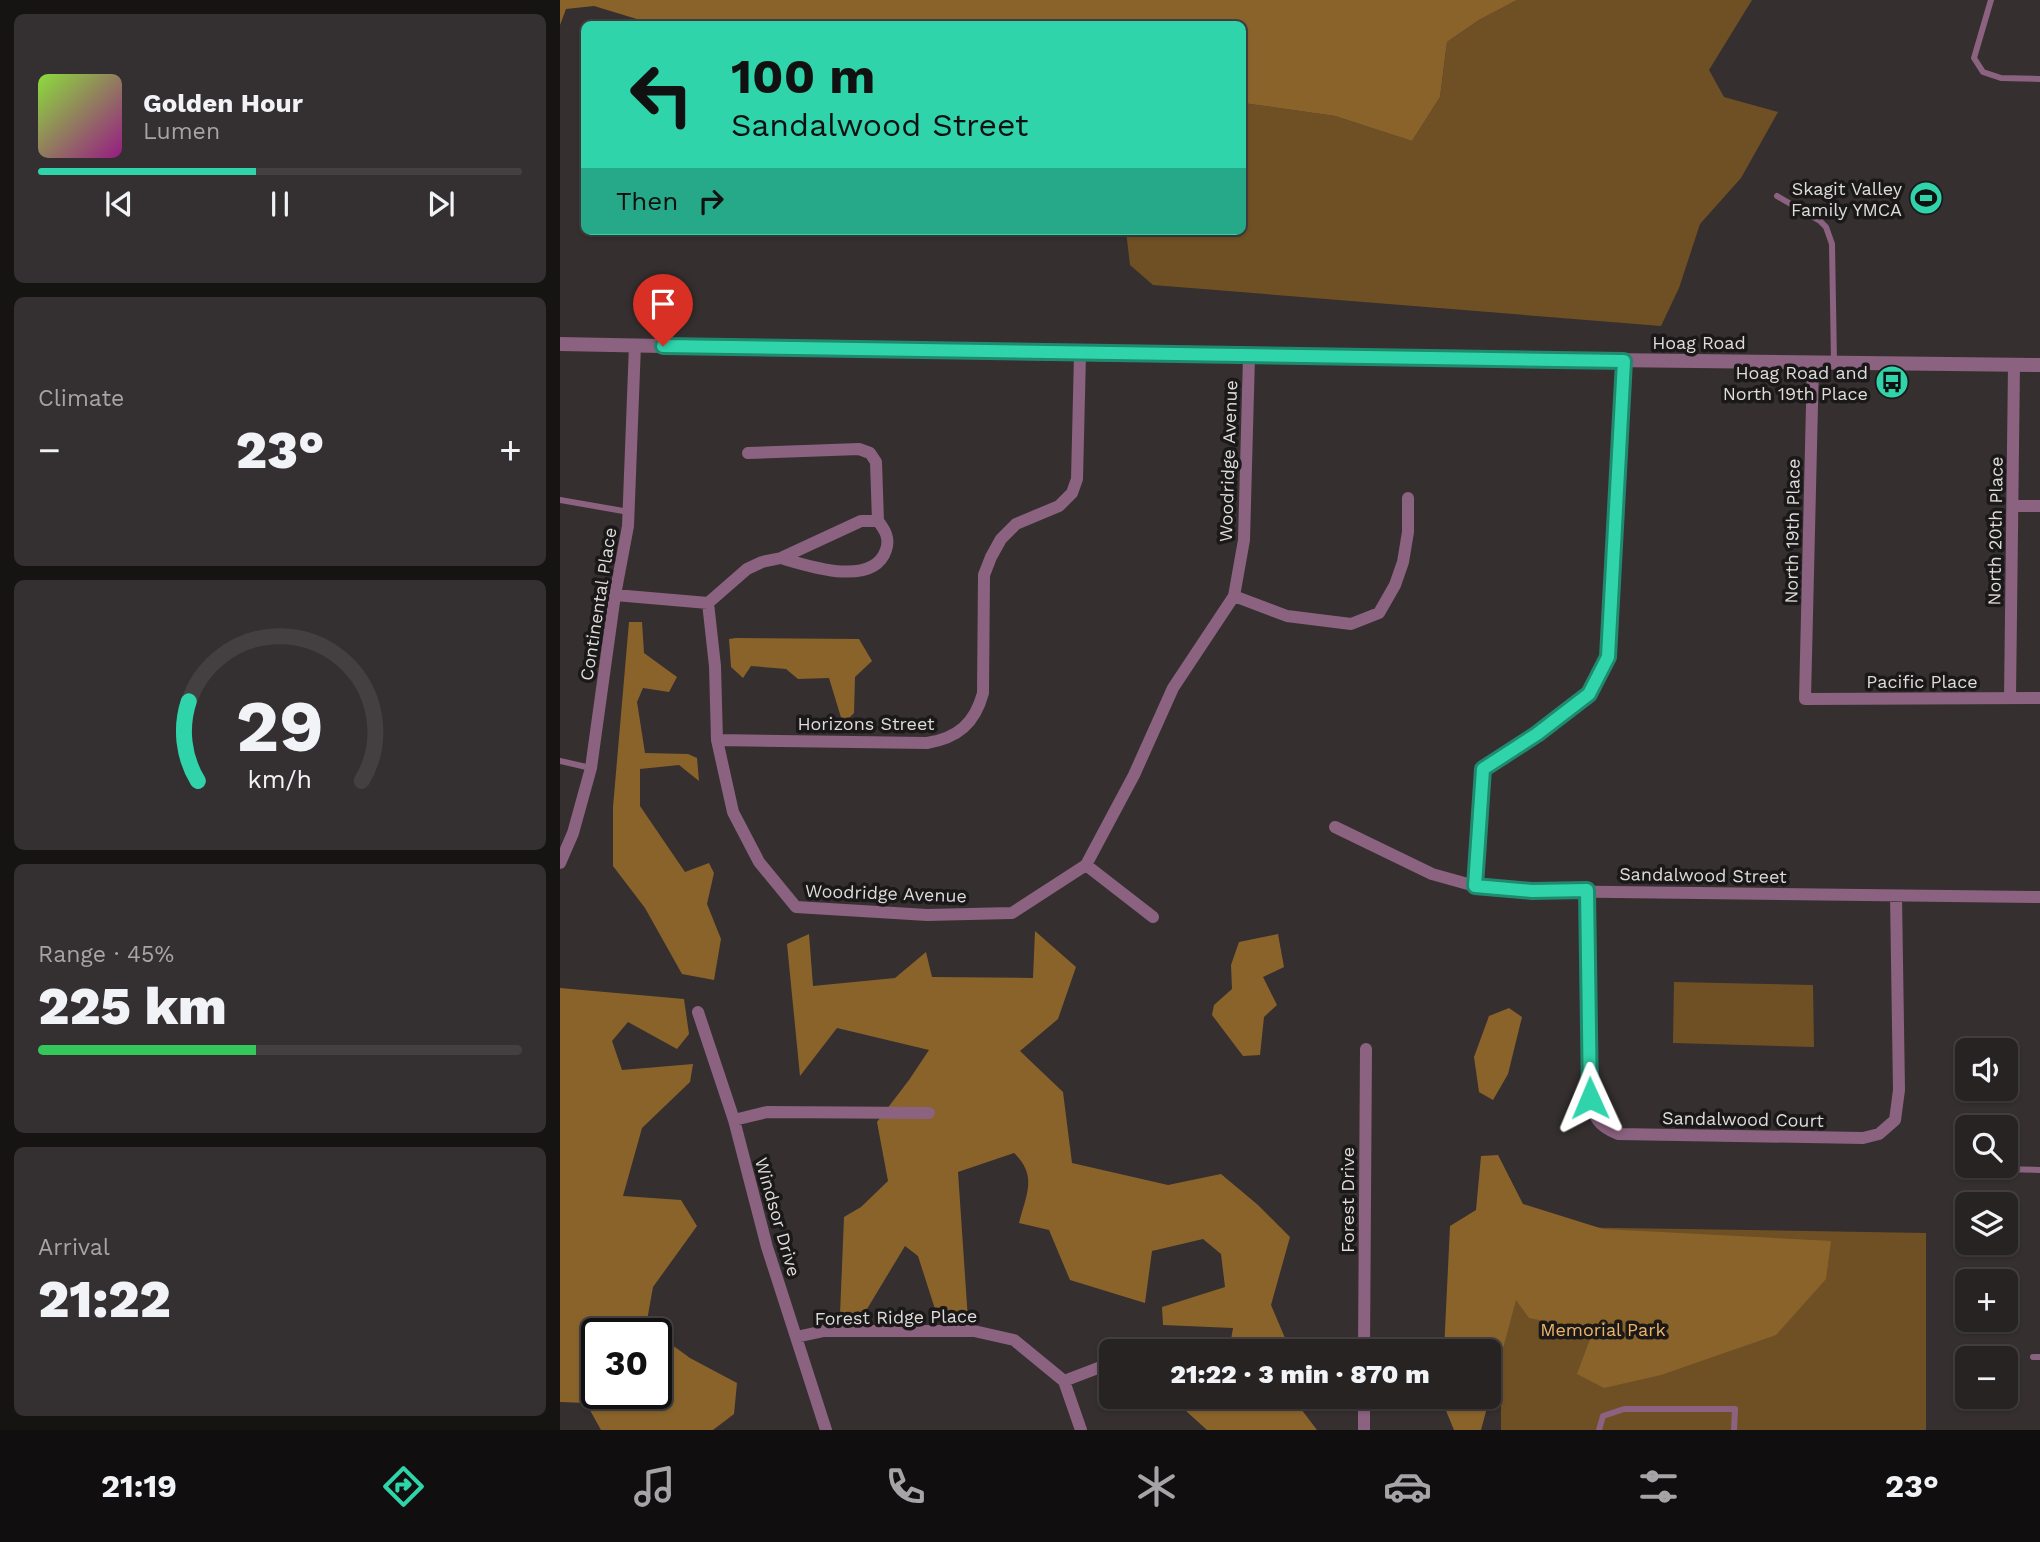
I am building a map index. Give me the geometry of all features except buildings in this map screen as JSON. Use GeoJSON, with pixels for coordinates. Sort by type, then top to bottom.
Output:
{"type":"FeatureCollection","features":[{"type":"Feature","properties":{"kind":"street","name":"Hoag Road"},"geometry":{"type":"LineString","coordinates":[[560,344],[1080,354],[2040,365]]}},
{"type":"Feature","properties":{"kind":"street","name":"Continental Place"},"geometry":{"type":"LineString","coordinates":[[560,863],[573,833],[591,768],[629,512],[635,345]]}},
{"type":"Feature","properties":{"kind":"street","name":"Horizons Street"},"geometry":{"type":"LineString","coordinates":[[717,740],[927,743],[943,741],[957,735],[970,723],[984,693],[984,575],[991,557],[1000,539],[1016,524],[1059,506],[1072,493],[1077,479],[1080,354]]}},
{"type":"Feature","properties":{"kind":"street","name":"Woodridge Avenue"},"geometry":{"type":"LineString","coordinates":[[708,603],[715,666],[717,740],[733,812],[759,862],[796,907],[927,915],[1012,913],[1086,865],[1135,775],[1173,688],[1234,596],[1244,540],[1249,356]]}},
{"type":"Feature","properties":{"kind":"street"},"geometry":{"type":"LineString","coordinates":[[1475,886],[1483,769],[1537,734],[1589,694],[1608,657],[1624,361]]}},
{"type":"Feature","properties":{"kind":"street","name":"North 19th Place"},"geometry":{"type":"LineString","coordinates":[[1805,699],[1814,363]]}},
{"type":"Feature","properties":{"kind":"street","name":"North 20th Place"},"geometry":{"type":"LineString","coordinates":[[2010,698],[2014,365]]}},
{"type":"Feature","properties":{"kind":"street"},"geometry":{"type":"LineString","coordinates":[[748,453],[859,449],[870,453],[876,462],[878,521],[886,531],[888,544],[884,557],[871,567],[852,572],[828,571],[781,558]]}},
{"type":"Feature","properties":{"kind":"street"},"geometry":{"type":"LineString","coordinates":[[1234,596],[1287,616],[1350,624],[1380,613],[1395,585],[1403,562],[1408,532],[1408,498]]}},
{"type":"Feature","properties":{"kind":"street"},"geometry":{"type":"LineString","coordinates":[[2014,506],[2040,506]]}},
{"type":"Feature","properties":{"kind":"street"},"geometry":{"type":"LineString","coordinates":[[615,595],[708,603],[747,569],[781,558],[861,521],[878,521]]}},
{"type":"Feature","properties":{"kind":"street","name":"Pacific Place"},"geometry":{"type":"LineString","coordinates":[[1805,699],[2040,698]]}},
{"type":"Feature","properties":{"kind":"street","name":"Sandalwood Street"},"geometry":{"type":"LineString","coordinates":[[1335,827],[1432,874],[1475,886],[1532,891],[2040,897]]}},
{"type":"Feature","properties":{"kind":"street"},"geometry":{"type":"LineString","coordinates":[[1086,865],[1153,917]]}},
{"type":"Feature","properties":{"kind":"street","name":"Sandalwood Court"},"geometry":{"type":"LineString","coordinates":[[1587,890],[1590,1098],[1594,1119],[1603,1128],[1618,1134],[1632,1135],[1863,1138],[1879,1134],[1895,1120],[1899,1090],[1896,895]]}},
{"type":"Feature","properties":{"kind":"street","name":"Windsor Drive"},"geometry":{"type":"LineString","coordinates":[[698,1012],[734,1120],[767,1247],[826,1430]]}},
{"type":"Feature","properties":{"kind":"street","name":"Forest Drive"},"geometry":{"type":"LineString","coordinates":[[1364,1339],[1366,1049]]}},
{"type":"Feature","properties":{"kind":"street"},"geometry":{"type":"LineString","coordinates":[[734,1120],[767,1112],[929,1113]]}},
{"type":"Feature","properties":{"kind":"street","name":"Forest Ridge Place"},"geometry":{"type":"LineString","coordinates":[[796,1337],[824,1331],[974,1331],[1014,1340],[1065,1381]]}},
{"type":"Feature","properties":{"kind":"street"},"geometry":{"type":"LineString","coordinates":[[1082,1430],[1065,1381],[1099,1368]]}},
{"type":"Feature","properties":{"kind":"street"},"geometry":{"type":"LineString","coordinates":[[1364,1409],[1364,1430]]}},
{"type":"Feature","properties":{"kind":"lane"},"geometry":{"type":"LineString","coordinates":[[1991,0],[1974,58],[1983,72],[2001,79],[2040,79]]}},
{"type":"Feature","properties":{"kind":"lane"},"geometry":{"type":"LineString","coordinates":[[1777,196],[1826,227],[1832,244],[1834,363]]}},
{"type":"Feature","properties":{"kind":"lane"},"geometry":{"type":"LineString","coordinates":[[560,500],[629,512]]}},
{"type":"Feature","properties":{"kind":"lane"},"geometry":{"type":"LineString","coordinates":[[560,761],[591,768]]}},
{"type":"Feature","properties":{"kind":"lane"},"geometry":{"type":"LineString","coordinates":[[2018,1169],[2040,1170]]}},
{"type":"Feature","properties":{"kind":"lane"},"geometry":{"type":"LineString","coordinates":[[1599,1430],[1603,1416],[1625,1409],[1735,1409],[1734,1430]]}},
{"type":"Feature","properties":{"kind":"green space"},"geometry":{"type":"Polygon","coordinates":[[[560,0],[1517,0],[1479,20],[1447,42],[1440,97],[1412,141],[1335,116],[1246,103],[1246,21],[642,21],[594,6],[566,9],[560,25],[560,0]]]}},
{"type":"Feature","properties":{"kind":"green space"},"geometry":{"type":"Polygon","coordinates":[[[1517,0],[1752,0],[1709,70],[1724,97],[1778,112],[1741,178],[1700,224],[1679,288],[1661,326],[1153,285],[1130,265],[1126,235],[1246,235],[1246,103],[1335,116],[1412,141],[1440,97],[1447,42],[1479,20],[1517,0]]]}},
{"type":"Feature","properties":{"kind":"green space"},"geometry":{"type":"Polygon","coordinates":[[[629,622],[642,622],[644,653],[677,677],[669,692],[643,688],[637,702],[645,753],[688,754],[697,758],[699,781],[679,765],[640,769],[640,806],[685,872],[709,863],[714,873],[707,904],[721,939],[714,980],[682,974],[645,908],[613,866],[613,807],[629,622]]]}},
{"type":"Feature","properties":{"kind":"green space"},"geometry":{"type":"Polygon","coordinates":[[[729,639],[859,639],[872,661],[855,677],[854,713],[843,724],[829,678],[798,679],[786,669],[751,666],[743,678],[731,667],[729,639]]]}},
{"type":"Feature","properties":{"kind":"green space"},"geometry":{"type":"Polygon","coordinates":[[[1035,931],[1076,967],[1058,1019],[1020,1051],[1063,1092],[1072,1163],[1168,1185],[1221,1174],[1290,1237],[1271,1305],[1285,1339],[1231,1339],[1233,1328],[1163,1325],[1162,1307],[1225,1287],[1221,1254],[1203,1239],[1152,1251],[1145,1303],[1070,1280],[1049,1230],[1019,1223],[1027,1195],[1028,1178],[1021,1161],[1014,1153],[958,1172],[968,1320],[935,1309],[918,1256],[905,1246],[864,1314],[840,1315],[844,1217],[861,1207],[888,1181],[877,1122],[929,1050],[837,1028],[800,1076],[787,944],[809,934],[813,986],[895,978],[926,952],[932,977],[1033,978],[1035,931]]]}},
{"type":"Feature","properties":{"kind":"green space"},"geometry":{"type":"Polygon","coordinates":[[[1278,934],[1284,967],[1263,977],[1277,1005],[1264,1017],[1260,1055],[1243,1056],[1212,1015],[1214,1005],[1232,989],[1231,965],[1239,942],[1278,934]]]}},
{"type":"Feature","properties":{"kind":"green space"},"geometry":{"type":"Polygon","coordinates":[[[1674,982],[1813,985],[1814,1047],[1673,1043],[1674,982]]]}},
{"type":"Feature","properties":{"kind":"green space"},"geometry":{"type":"Polygon","coordinates":[[[560,988],[684,999],[689,1034],[677,1049],[628,1022],[612,1041],[622,1070],[693,1064],[690,1082],[642,1128],[623,1196],[681,1200],[697,1226],[653,1287],[647,1318],[581,1318],[581,1403],[560,1402],[560,988]]]}},
{"type":"Feature","properties":{"kind":"green space"},"geometry":{"type":"Polygon","coordinates":[[[1509,1008],[1522,1017],[1508,1074],[1493,1100],[1479,1092],[1474,1057],[1489,1016],[1509,1008]]]}},
{"type":"Feature","properties":{"kind":"green space"},"geometry":{"type":"Polygon","coordinates":[[[1498,1155],[1523,1204],[1603,1229],[1831,1241],[1826,1279],[1776,1335],[1661,1375],[1604,1388],[1577,1374],[1593,1331],[1529,1318],[1516,1300],[1501,1356],[1501,1339],[1445,1339],[1450,1226],[1476,1210],[1481,1156],[1498,1155]]]}},
{"type":"Feature","properties":{"kind":"green space","name":"Memorial Park"},"geometry":{"type":"Polygon","coordinates":[[[1501,1226],[1926,1233],[1926,1430],[1501,1430],[1501,1226]]]}},
{"type":"Feature","properties":{"kind":"green space"},"geometry":{"type":"Polygon","coordinates":[[[672,1345],[690,1358],[737,1383],[734,1414],[713,1430],[601,1430],[589,1409],[672,1409],[672,1345]]]}},
{"type":"Feature","properties":{"kind":"green space"},"geometry":{"type":"Polygon","coordinates":[[[1184,1409],[1301,1409],[1317,1430],[1207,1430],[1184,1409]]]}},
{"type":"Feature","properties":{"kind":"green space"},"geometry":{"type":"Polygon","coordinates":[[[1445,1409],[1487,1409],[1481,1430],[1454,1430],[1445,1409]]]}},
{"type":"Feature","properties":{"kind":"place","name":"Skagit Valley Family YMCA"},"geometry":{"type":"Point","coordinates":[1926,198]}},
{"type":"Feature","properties":{"kind":"place","name":"Hoag Road and North 19th Place"},"geometry":{"type":"Point","coordinates":[1892,382]}},
{"type":"Feature","properties":{"kind":"route"},"geometry":{"type":"LineString","coordinates":[[663,346],[1624,361],[1608,657],[1589,694],[1537,734],[1483,769],[1475,886],[1532,891],[1587,890],[1590,1098]]}}]}
